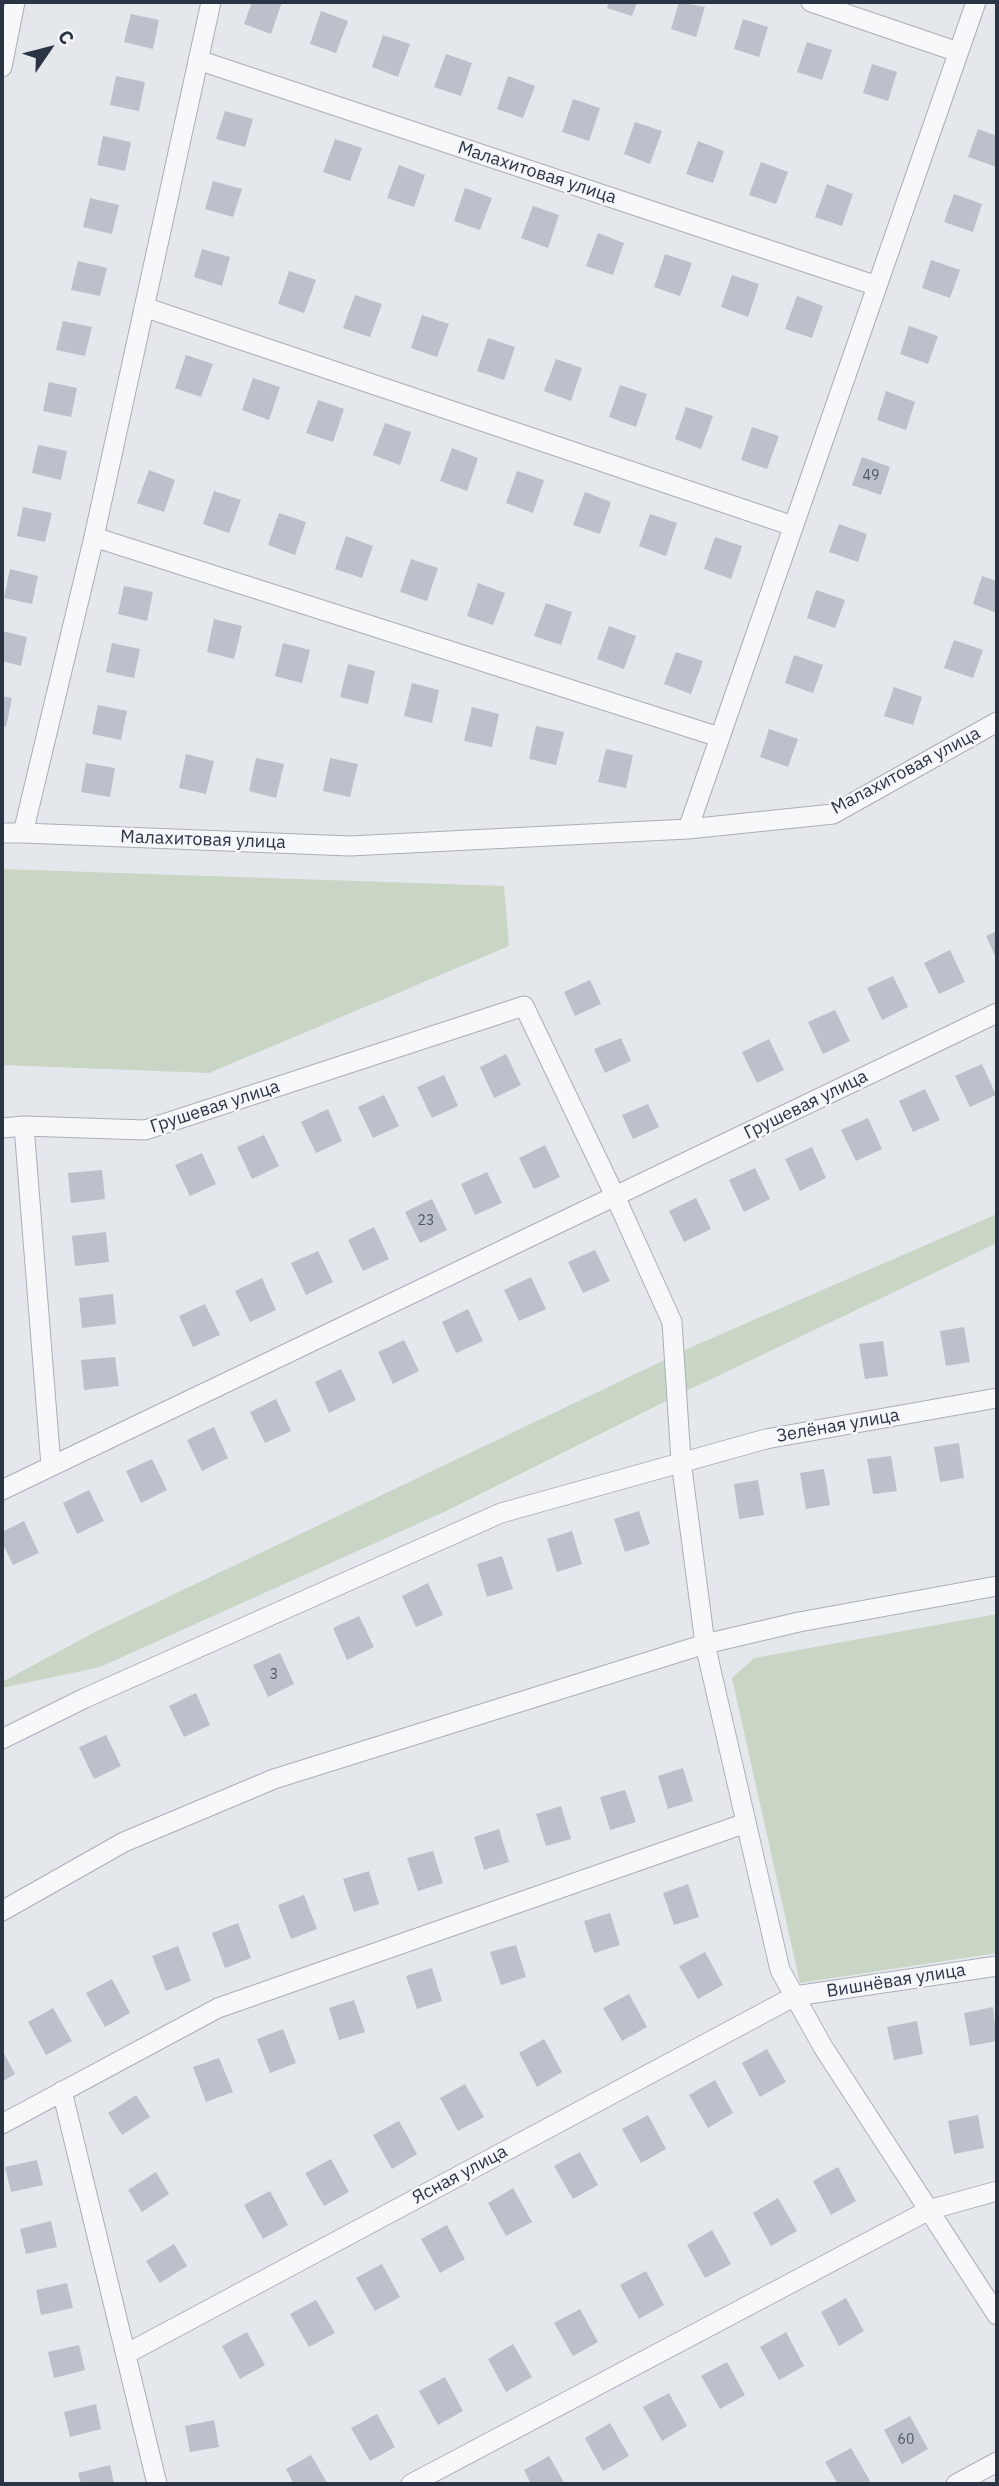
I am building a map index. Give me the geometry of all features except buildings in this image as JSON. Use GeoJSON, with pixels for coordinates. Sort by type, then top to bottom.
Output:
{"type":"FeatureCollection","features":[{"type":"Feature","properties":{"kind":"street"},"geometry":{"type":"LineString","coordinates":[[2,67],[15,2]]}},
{"type":"Feature","properties":{"kind":"street"},"geometry":{"type":"LineString","coordinates":[[23,833],[94,537],[211,2]]}},
{"type":"Feature","properties":{"kind":"street"},"geometry":{"type":"LineString","coordinates":[[811,2],[958,52]]}},
{"type":"Feature","properties":{"kind":"street"},"geometry":{"type":"LineString","coordinates":[[688,829],[976,2]]}},
{"type":"Feature","properties":{"kind":"street","name":"Малахитовая улица"},"geometry":{"type":"LineString","coordinates":[[198,60],[877,286]]}},
{"type":"Feature","properties":{"kind":"street"},"geometry":{"type":"LineString","coordinates":[[144,307],[793,526]]}},
{"type":"Feature","properties":{"kind":"street"},"geometry":{"type":"LineString","coordinates":[[94,537],[719,737]]}},
{"type":"Feature","properties":{"kind":"street","name":"Малахитовая улица"},"geometry":{"type":"LineString","coordinates":[[2,833],[350,846],[688,829],[833,814],[997,722]]}},
{"type":"Feature","properties":{"kind":"street","name":"Грушевая улица"},"geometry":{"type":"LineString","coordinates":[[24,1126],[145,1130],[524,1006],[615,1196]]}},
{"type":"Feature","properties":{"kind":"street","name":"Грушевая улица"},"geometry":{"type":"LineString","coordinates":[[2,1490],[997,1013]]}},
{"type":"Feature","properties":{"kind":"street"},"geometry":{"type":"LineString","coordinates":[[2,1128],[24,1126],[51,1466]]}},
{"type":"Feature","properties":{"kind":"street"},"geometry":{"type":"LineString","coordinates":[[615,1196],[672,1322],[681,1461],[705,1644],[780,1970],[823,2046],[997,2315]]}},
{"type":"Feature","properties":{"kind":"street","name":"Зелёная улица"},"geometry":{"type":"LineString","coordinates":[[2,1739],[85,1698],[501,1513],[766,1439],[997,1398]]}},
{"type":"Feature","properties":{"kind":"street"},"geometry":{"type":"LineString","coordinates":[[2,1911],[124,1842],[274,1779],[705,1644],[799,1622],[997,1586]]}},
{"type":"Feature","properties":{"kind":"street"},"geometry":{"type":"LineString","coordinates":[[2,2124],[218,2008],[746,1823]]}},
{"type":"Feature","properties":{"kind":"street","name":"Вишнёвая улица"},"geometry":{"type":"LineString","coordinates":[[795,1996],[997,1966]]}},
{"type":"Feature","properties":{"kind":"street","name":"Ясная улица"},"geometry":{"type":"LineString","coordinates":[[126,2354],[795,1996]]}},
{"type":"Feature","properties":{"kind":"street"},"geometry":{"type":"LineString","coordinates":[[62,2091],[157,2484]]}},
{"type":"Feature","properties":{"kind":"street"},"geometry":{"type":"LineString","coordinates":[[411,2484],[929,2210],[997,2191]]}},
{"type":"Feature","properties":{"kind":"street"},"geometry":{"type":"LineString","coordinates":[[956,2484],[997,2462]]}},
{"type":"Feature","properties":{"kind":"green space"},"geometry":{"type":"Polygon","coordinates":[[[2,869],[504,886],[509,946],[209,1073],[2,1065],[2,869]]]}},
{"type":"Feature","properties":{"kind":"green space"},"geometry":{"type":"Polygon","coordinates":[[[997,1214],[997,1243],[682,1393],[444,1512],[100,1667],[2,1688],[2,1682],[97,1631],[696,1345],[997,1214]]]}},
{"type":"Feature","properties":{"kind":"green space"},"geometry":{"type":"Polygon","coordinates":[[[997,1614],[997,1953],[800,1983],[732,1678],[754,1658],[997,1614]]]}}]}
